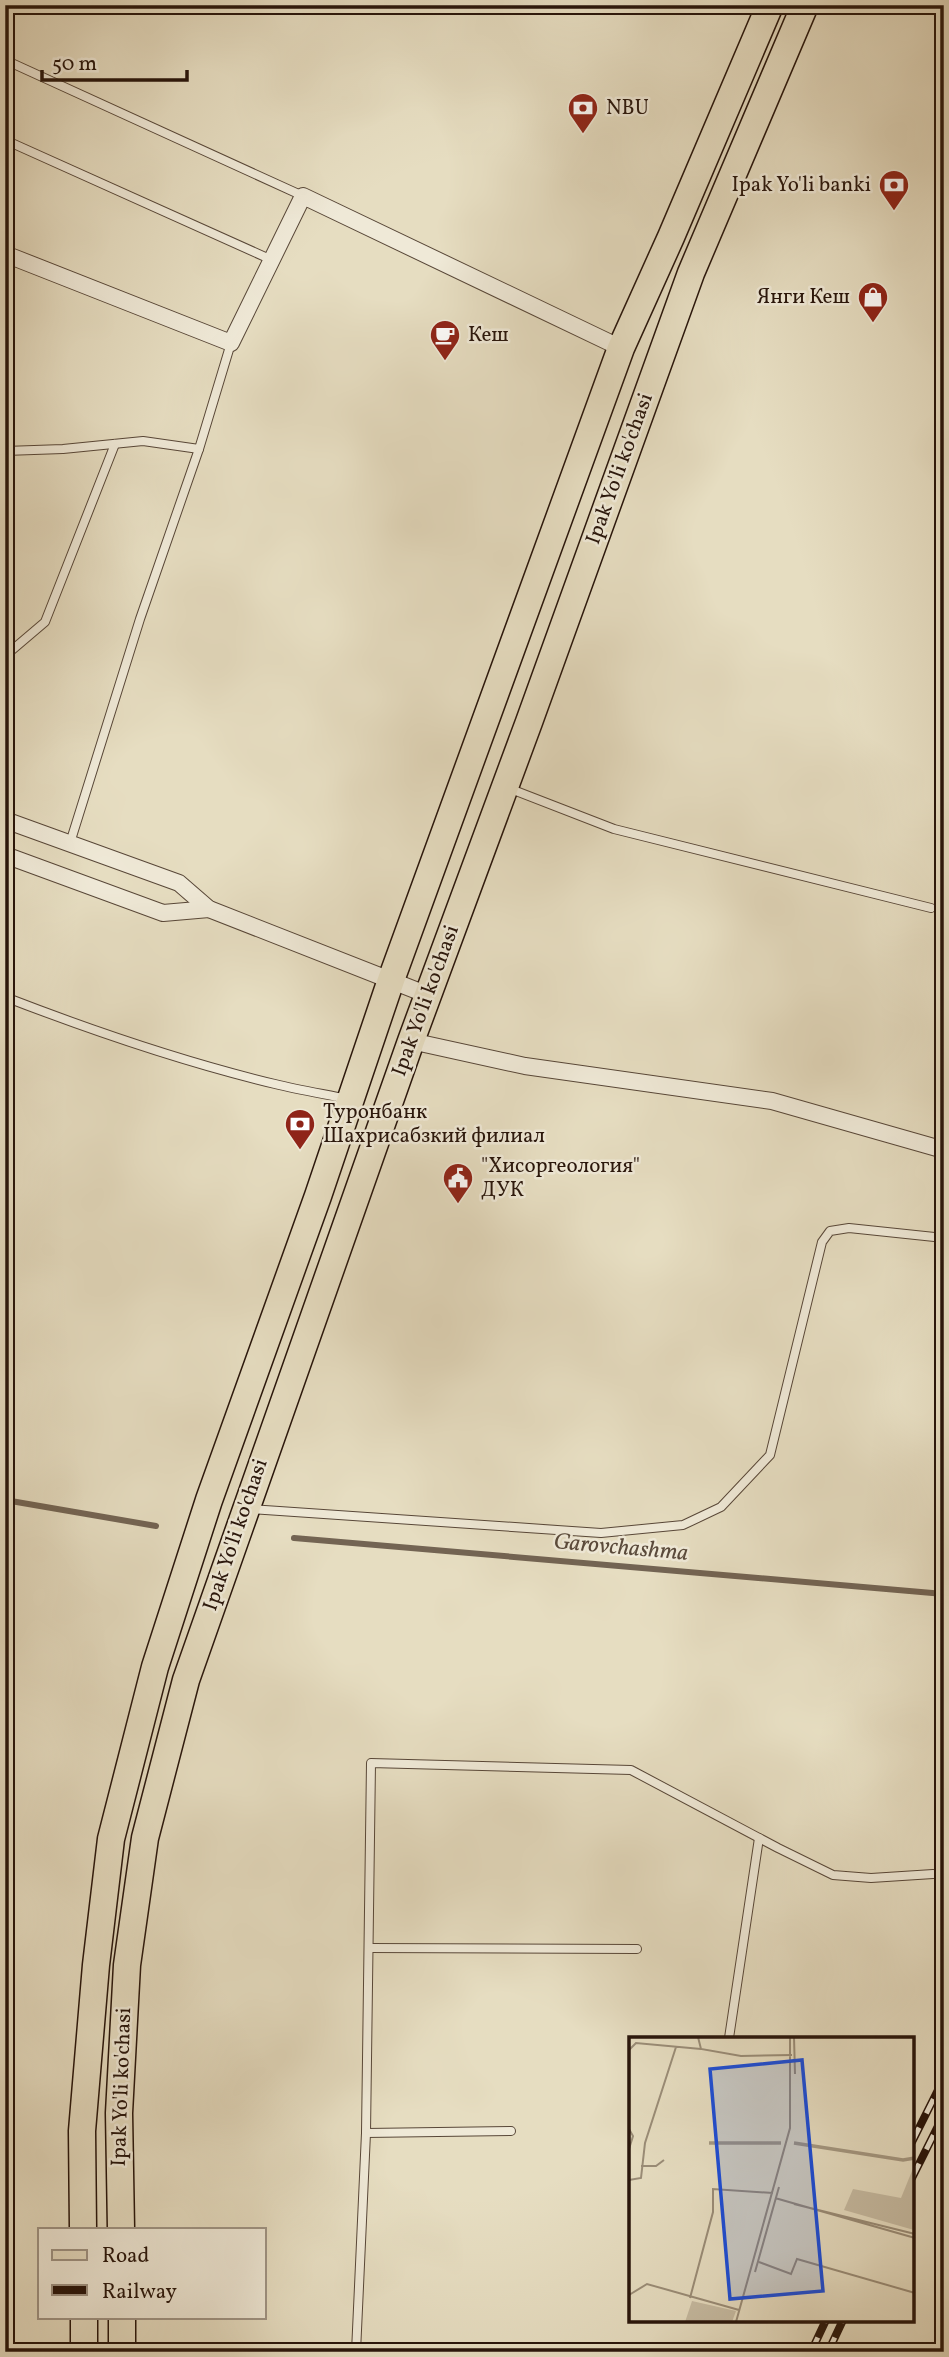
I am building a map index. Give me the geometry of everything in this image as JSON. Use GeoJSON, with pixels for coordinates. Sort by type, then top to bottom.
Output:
{"type":"FeatureCollection","features":[{"type":"Feature","properties":{"kind":"main road","name":"Ipak Yo'li ko'chasi"},"geometry":{"type":"LineString","coordinates":[[83,2228],[82,2131],[96,1965],[111,1839],[155,1667],[205,1513],[391,980],[621,348],[770,5]]}},
{"type":"Feature","properties":{"kind":"main road","name":"Ipak Yo'li ko'chasi"},"geometry":{"type":"LineString","coordinates":[[121,2228],[119,2113],[127,1965],[145,1838],[186,1680],[411,1041],[691,273],[805,5]]}},
{"type":"Feature","properties":{"kind":"main road"},"geometry":{"type":"LineString","coordinates":[[84,2318],[84,2352]]}},
{"type":"Feature","properties":{"kind":"main road"},"geometry":{"type":"LineString","coordinates":[[122,2318],[122,2352]]}},
{"type":"Feature","properties":{"kind":"street"},"geometry":{"type":"LineString","coordinates":[[5,254],[231,343],[303,196],[621,348]]}},
{"type":"Feature","properties":{"kind":"street"},"geometry":{"type":"LineString","coordinates":[[5,820],[179,883],[209,909],[428,995]]}},
{"type":"Feature","properties":{"kind":"street"},"geometry":{"type":"LineString","coordinates":[[5,855],[163,913],[209,909]]}},
{"type":"Feature","properties":{"kind":"street"},"geometry":{"type":"LineString","coordinates":[[411,1041],[525,1066],[772,1101],[944,1150]]}},
{"type":"Feature","properties":{"kind":"lane"},"geometry":{"type":"LineString","coordinates":[[5,60],[303,196]]}},
{"type":"Feature","properties":{"kind":"lane"},"geometry":{"type":"LineString","coordinates":[[5,140],[272,260]]}},
{"type":"Feature","properties":{"kind":"lane"},"geometry":{"type":"LineString","coordinates":[[69,845],[140,619],[200,449],[231,343]]}},
{"type":"Feature","properties":{"kind":"lane"},"geometry":{"type":"LineString","coordinates":[[5,451],[63,449],[143,441],[200,449]]}},
{"type":"Feature","properties":{"kind":"lane"},"geometry":{"type":"LineString","coordinates":[[5,656],[45,622],[115,444]]}},
{"type":"Feature","properties":{"kind":"lane"},"geometry":{"type":"LineString","coordinates":[[505,787],[614,829],[931,908]]}},
{"type":"Feature","properties":{"kind":"lane"},"geometry":{"type":"LineString","coordinates":[[5,997],[83,1027],[175,1057],[276,1084],[351,1100]]}},
{"type":"Feature","properties":{"kind":"lane"},"geometry":{"type":"LineString","coordinates":[[245,1508],[601,1533],[683,1525],[720,1507],[769,1455],[822,1242],[830,1231],[849,1228],[944,1238]]}},
{"type":"Feature","properties":{"kind":"lane"},"geometry":{"type":"LineString","coordinates":[[356,2352],[366,2133],[371,1763],[631,1770],[832,1875],[871,1878],[933,1874]]}},
{"type":"Feature","properties":{"kind":"lane"},"geometry":{"type":"LineString","coordinates":[[729,2037],[760,1838]]}},
{"type":"Feature","properties":{"kind":"lane"},"geometry":{"type":"LineString","coordinates":[[369,1948],[637,1950]]}},
{"type":"Feature","properties":{"kind":"lane"},"geometry":{"type":"LineString","coordinates":[[366,2133],[511,2132]]}},
{"type":"Feature","properties":{"kind":"waterway","name":"Garovchashma"},"geometry":{"type":"LineString","coordinates":[[5,1500],[156,1526]]}},
{"type":"Feature","properties":{"kind":"waterway","name":"Garovchashma"},"geometry":{"type":"LineString","coordinates":[[294,1538],[944,1594]]}},
{"type":"Feature","properties":{"kind":"railway"},"geometry":{"type":"LineString","coordinates":[[914,2138],[944,2078]]}},
{"type":"Feature","properties":{"kind":"railway"},"geometry":{"type":"LineString","coordinates":[[914,2174],[944,2114]]}},
{"type":"Feature","properties":{"kind":"railway"},"geometry":{"type":"LineString","coordinates":[[811,2352],[825,2322]]}},
{"type":"Feature","properties":{"kind":"railway"},"geometry":{"type":"LineString","coordinates":[[828,2352],[842,2322]]}},
{"type":"Feature","properties":{"kind":"place","name":"NBU"},"geometry":{"type":"Point","coordinates":[583,135]}},
{"type":"Feature","properties":{"kind":"place","name":"Ipak Yo'li banki"},"geometry":{"type":"Point","coordinates":[894,212]}},
{"type":"Feature","properties":{"kind":"place","name":"Янги Кеш"},"geometry":{"type":"Point","coordinates":[873,324]}},
{"type":"Feature","properties":{"kind":"place","name":"Кеш"},"geometry":{"type":"Point","coordinates":[445,362]}},
{"type":"Feature","properties":{"kind":"place","name":"Туронбанк Шахрисабзкий филиал"},"geometry":{"type":"Point","coordinates":[300,1151]}},
{"type":"Feature","properties":{"kind":"place","name":"\"Хисоргеология\" ДУК"},"geometry":{"type":"Point","coordinates":[458,1205]}}]}
